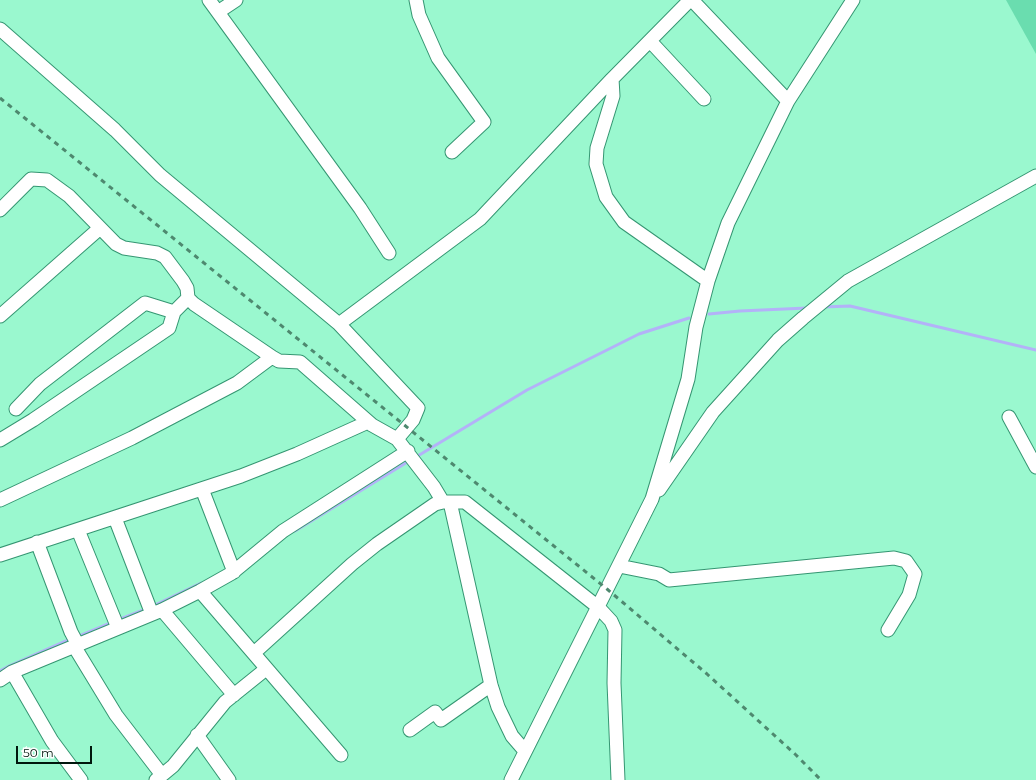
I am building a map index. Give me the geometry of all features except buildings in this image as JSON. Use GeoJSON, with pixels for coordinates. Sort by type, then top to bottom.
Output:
{"type":"FeatureCollection","features":[{"type":"Feature","properties":{"kind":"street"},"geometry":{"type":"LineString","coordinates":[[209,0],[360,208],[389,253]]}},
{"type":"Feature","properties":{"kind":"street"},"geometry":{"type":"LineString","coordinates":[[218,12],[236,0]]}},
{"type":"Feature","properties":{"kind":"street"},"geometry":{"type":"LineString","coordinates":[[416,0],[419,15],[438,58],[484,122],[452,152]]}},
{"type":"Feature","properties":{"kind":"street"},"geometry":{"type":"LineString","coordinates":[[339,324],[480,219],[612,79],[691,0],[788,101]]}},
{"type":"Feature","properties":{"kind":"street"},"geometry":{"type":"LineString","coordinates":[[652,499],[688,379],[696,328],[708,281],[728,223],[788,101],[853,0]]}},
{"type":"Feature","properties":{"kind":"street"},"geometry":{"type":"LineString","coordinates":[[0,29],[115,130],[160,175],[339,324],[418,408],[413,420],[397,439]]}},
{"type":"Feature","properties":{"kind":"street"},"geometry":{"type":"LineString","coordinates":[[650,41],[704,99]]}},
{"type":"Feature","properties":{"kind":"street"},"geometry":{"type":"LineString","coordinates":[[612,79],[613,96],[597,148],[596,164],[606,197],[624,222],[708,281]]}},
{"type":"Feature","properties":{"kind":"street"},"geometry":{"type":"LineString","coordinates":[[510,780],[652,499],[713,412],[778,340],[848,281],[1036,176]]}},
{"type":"Feature","properties":{"kind":"street"},"geometry":{"type":"LineString","coordinates":[[1,207],[31,179],[47,180],[69,196],[90,216],[108,237],[120,246],[157,253],[165,257],[183,280],[187,288],[188,298],[272,357],[279,361],[300,362],[368,422],[397,439],[408,451],[446,502],[498,708],[512,736],[525,751]]}},
{"type":"Feature","properties":{"kind":"street"},"geometry":{"type":"LineString","coordinates":[[0,316],[100,228]]}},
{"type":"Feature","properties":{"kind":"street"},"geometry":{"type":"LineString","coordinates":[[0,440],[39,416],[169,328],[174,312],[188,298]]}},
{"type":"Feature","properties":{"kind":"street"},"geometry":{"type":"LineString","coordinates":[[16,408],[40,384],[145,304],[174,312]]}},
{"type":"Feature","properties":{"kind":"street"},"geometry":{"type":"LineString","coordinates":[[0,500],[132,438],[237,383],[272,357]]}},
{"type":"Feature","properties":{"kind":"street"},"geometry":{"type":"LineString","coordinates":[[1009,417],[1036,466]]}},
{"type":"Feature","properties":{"kind":"street"},"geometry":{"type":"LineString","coordinates":[[0,555],[202,489],[297,454],[368,422]]}},
{"type":"Feature","properties":{"kind":"street"},"geometry":{"type":"LineString","coordinates":[[0,680],[12,672],[157,612],[234,572],[283,531],[408,451]]}},
{"type":"Feature","properties":{"kind":"street"},"geometry":{"type":"LineString","coordinates":[[202,489],[234,572]]}},
{"type":"Feature","properties":{"kind":"street"},"geometry":{"type":"LineString","coordinates":[[254,653],[376,544],[435,504],[446,502],[465,502],[598,607],[611,621],[614,630],[614,683],[618,780]]}},
{"type":"Feature","properties":{"kind":"street"},"geometry":{"type":"LineString","coordinates":[[115,518],[157,612],[234,695]]}},
{"type":"Feature","properties":{"kind":"street"},"geometry":{"type":"LineString","coordinates":[[78,530],[118,628]]}},
{"type":"Feature","properties":{"kind":"street"},"geometry":{"type":"LineString","coordinates":[[37,542],[76,646],[116,715],[159,777],[172,766],[225,702],[266,669]]}},
{"type":"Feature","properties":{"kind":"street"},"geometry":{"type":"LineString","coordinates":[[619,566],[658,574],[669,580],[883,558],[906,561],[915,574],[909,595],[888,630]]}},
{"type":"Feature","properties":{"kind":"street"},"geometry":{"type":"LineString","coordinates":[[200,591],[341,755]]}},
{"type":"Feature","properties":{"kind":"street"},"geometry":{"type":"LineString","coordinates":[[12,672],[52,741],[81,780]]}},
{"type":"Feature","properties":{"kind":"street"},"geometry":{"type":"LineString","coordinates":[[410,730],[435,712],[441,720],[491,685]]}},
{"type":"Feature","properties":{"kind":"street"},"geometry":{"type":"LineString","coordinates":[[197,736],[229,780]]}},
{"type":"Feature","properties":{"kind":"waterway"},"geometry":{"type":"LineString","coordinates":[[823,307],[850,306],[1036,350]]}},
{"type":"Feature","properties":{"kind":"waterway"},"geometry":{"type":"LineString","coordinates":[[709,314],[807,308]]}},
{"type":"Feature","properties":{"kind":"waterway"},"geometry":{"type":"LineString","coordinates":[[416,457],[527,390],[639,334],[689,318]]}},
{"type":"Feature","properties":{"kind":"waterway"},"geometry":{"type":"LineString","coordinates":[[295,531],[409,461]]}},
{"type":"Feature","properties":{"kind":"waterway"},"geometry":{"type":"LineString","coordinates":[[153,606],[201,583]]}},
{"type":"Feature","properties":{"kind":"waterway"},"geometry":{"type":"LineString","coordinates":[[118,620],[146,609]]}},
{"type":"Feature","properties":{"kind":"waterway"},"geometry":{"type":"LineString","coordinates":[[77,637],[113,622]]}},
{"type":"Feature","properties":{"kind":"waterway"},"geometry":{"type":"LineString","coordinates":[[0,671],[70,639]]}},
{"type":"Feature","properties":{"kind":"railway"},"geometry":{"type":"LineString","coordinates":[[0,98],[607,589],[707,674],[796,755],[821,780]]}}]}
